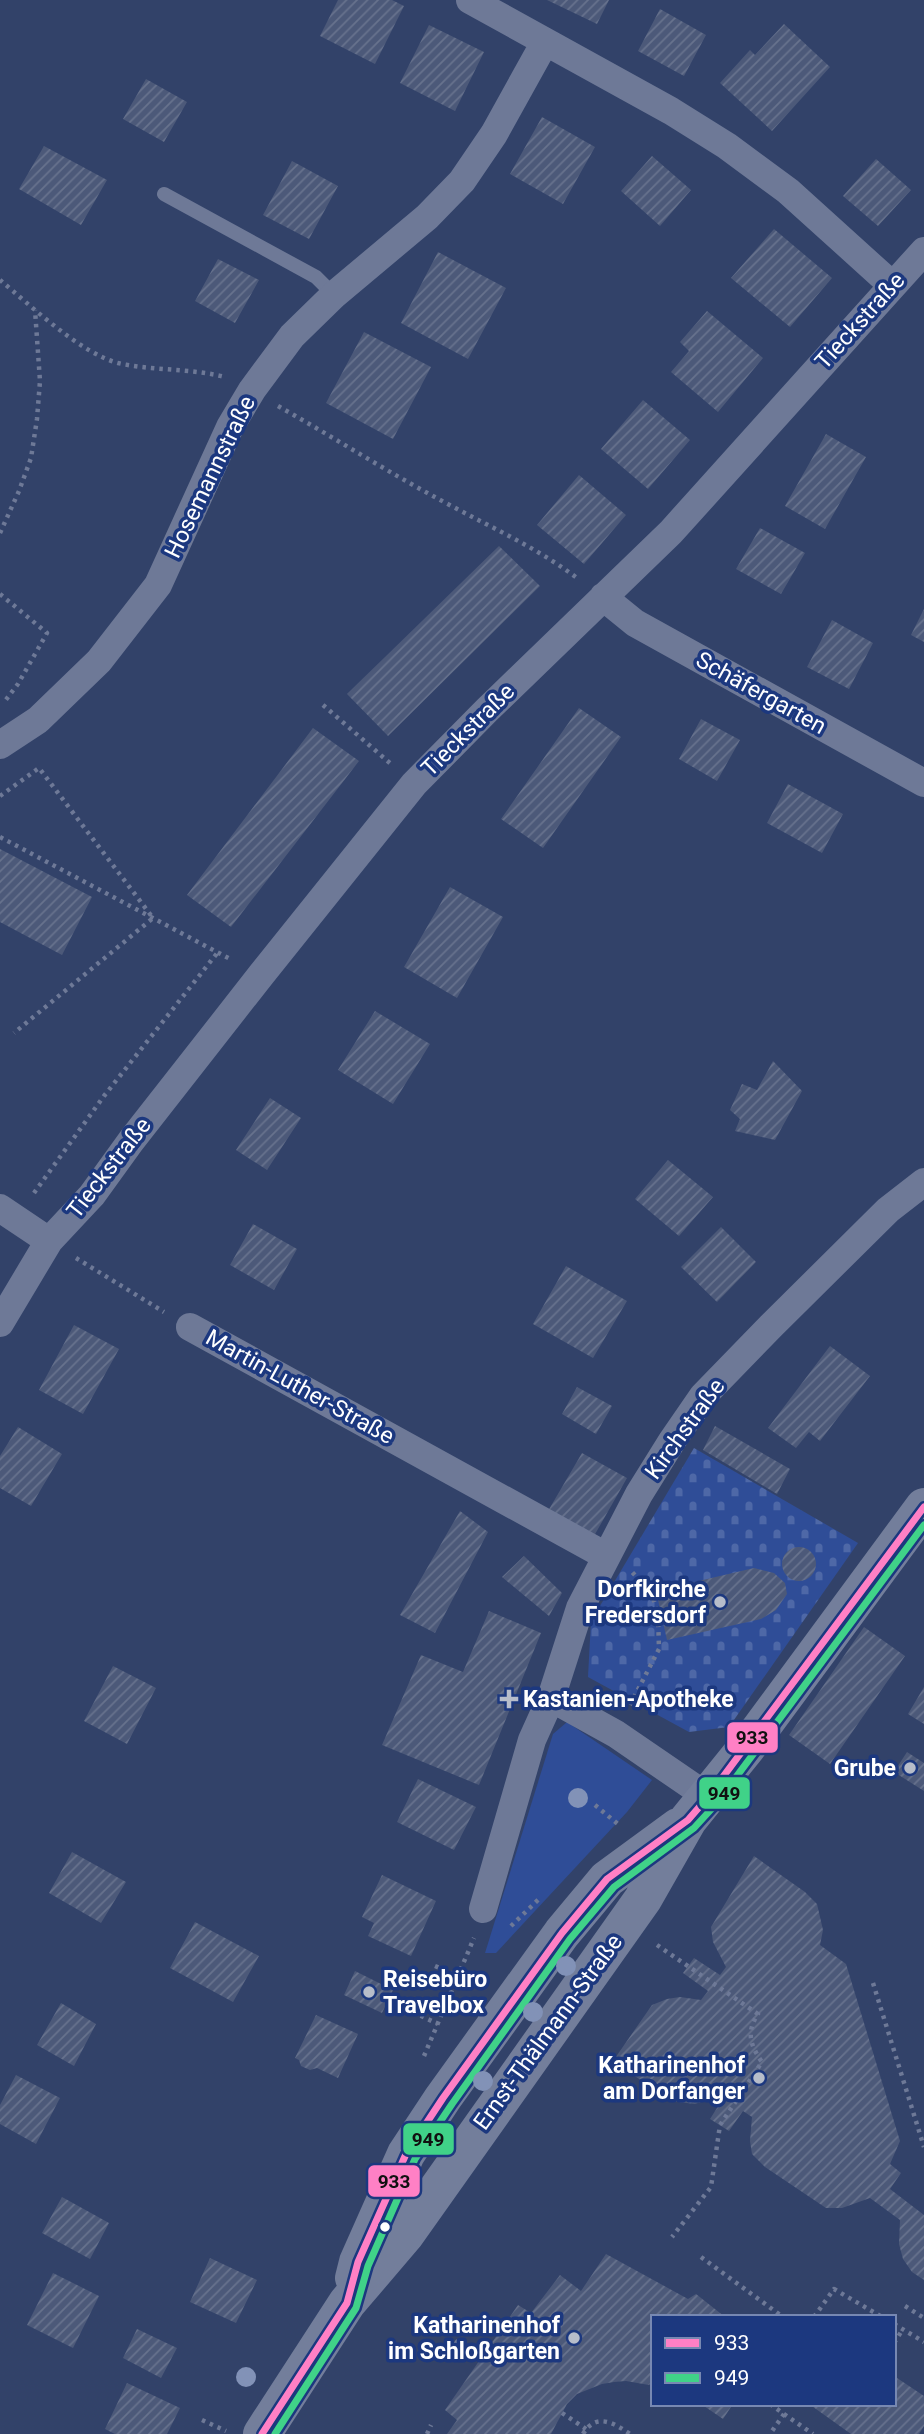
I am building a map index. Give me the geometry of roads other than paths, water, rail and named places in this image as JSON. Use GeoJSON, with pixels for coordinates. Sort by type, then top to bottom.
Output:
{"type":"FeatureCollection","features":[{"type":"Feature","properties":{"kind":"street"},"geometry":{"type":"LineString","coordinates":[[470,0],[671,111],[727,146],[788,191],[892,285]]}},
{"type":"Feature","properties":{"kind":"street","name":"Hosemannstraße"},"geometry":{"type":"LineString","coordinates":[[0,745],[38,720],[99,661],[158,585],[230,427],[252,390],[292,336],[334,295],[427,217],[462,181],[494,134],[545,42]]}},
{"type":"Feature","properties":{"kind":"street","name":"Tieckstraße"},"geometry":{"type":"LineString","coordinates":[[0,1324],[49,1241],[92,1195],[261,975],[414,784],[671,532],[924,251]]}},
{"type":"Feature","properties":{"kind":"street","name":"Schäfergarten"},"geometry":{"type":"LineString","coordinates":[[603,597],[635,623],[924,783]]}},
{"type":"Feature","properties":{"kind":"street","name":"Kirchstraße"},"geometry":{"type":"LineString","coordinates":[[483,1923],[532,1740],[551,1698],[580,1608],[659,1462],[703,1396],[879,1219],[924,1182]]}},
{"type":"Feature","properties":{"kind":"street"},"geometry":{"type":"LineString","coordinates":[[8,1213],[49,1241]]}},
{"type":"Feature","properties":{"kind":"street","name":"Martin-Luther-Straße"},"geometry":{"type":"LineString","coordinates":[[190,1327],[606,1556]]}},
{"type":"Feature","properties":{"kind":"street","name":"Ernst-Thälmann-Straße"},"geometry":{"type":"LineString","coordinates":[[262,2434],[347,2303],[405,2235],[427,2168],[643,1899],[698,1808],[924,1507]]}},
{"type":"Feature","properties":{"kind":"street"},"geometry":{"type":"LineString","coordinates":[[551,1698],[615,1734],[698,1808]]}},
{"type":"Feature","properties":{"kind":"lane"},"geometry":{"type":"LineString","coordinates":[[164,194],[316,277],[334,295]]}},
{"type":"Feature","properties":{"kind":"place","name":"Dorfkirche Fredersdorf"},"geometry":{"type":"Point","coordinates":[720,1602]}},
{"type":"Feature","properties":{"kind":"place","name":"Kastanien-Apotheke"},"geometry":{"type":"Point","coordinates":[509,1699]}},
{"type":"Feature","properties":{"kind":"place","name":"Grube"},"geometry":{"type":"Point","coordinates":[910,1768]}},
{"type":"Feature","properties":{"kind":"place","name":"Reisebüro Travelbox"},"geometry":{"type":"Point","coordinates":[369,1992]}},
{"type":"Feature","properties":{"kind":"place","name":"Katharinenhof am Dorfanger"},"geometry":{"type":"Point","coordinates":[759,2078]}},
{"type":"Feature","properties":{"kind":"place","name":"Katharinenhof im Schloßgarten"},"geometry":{"type":"Point","coordinates":[574,2338]}}]}
